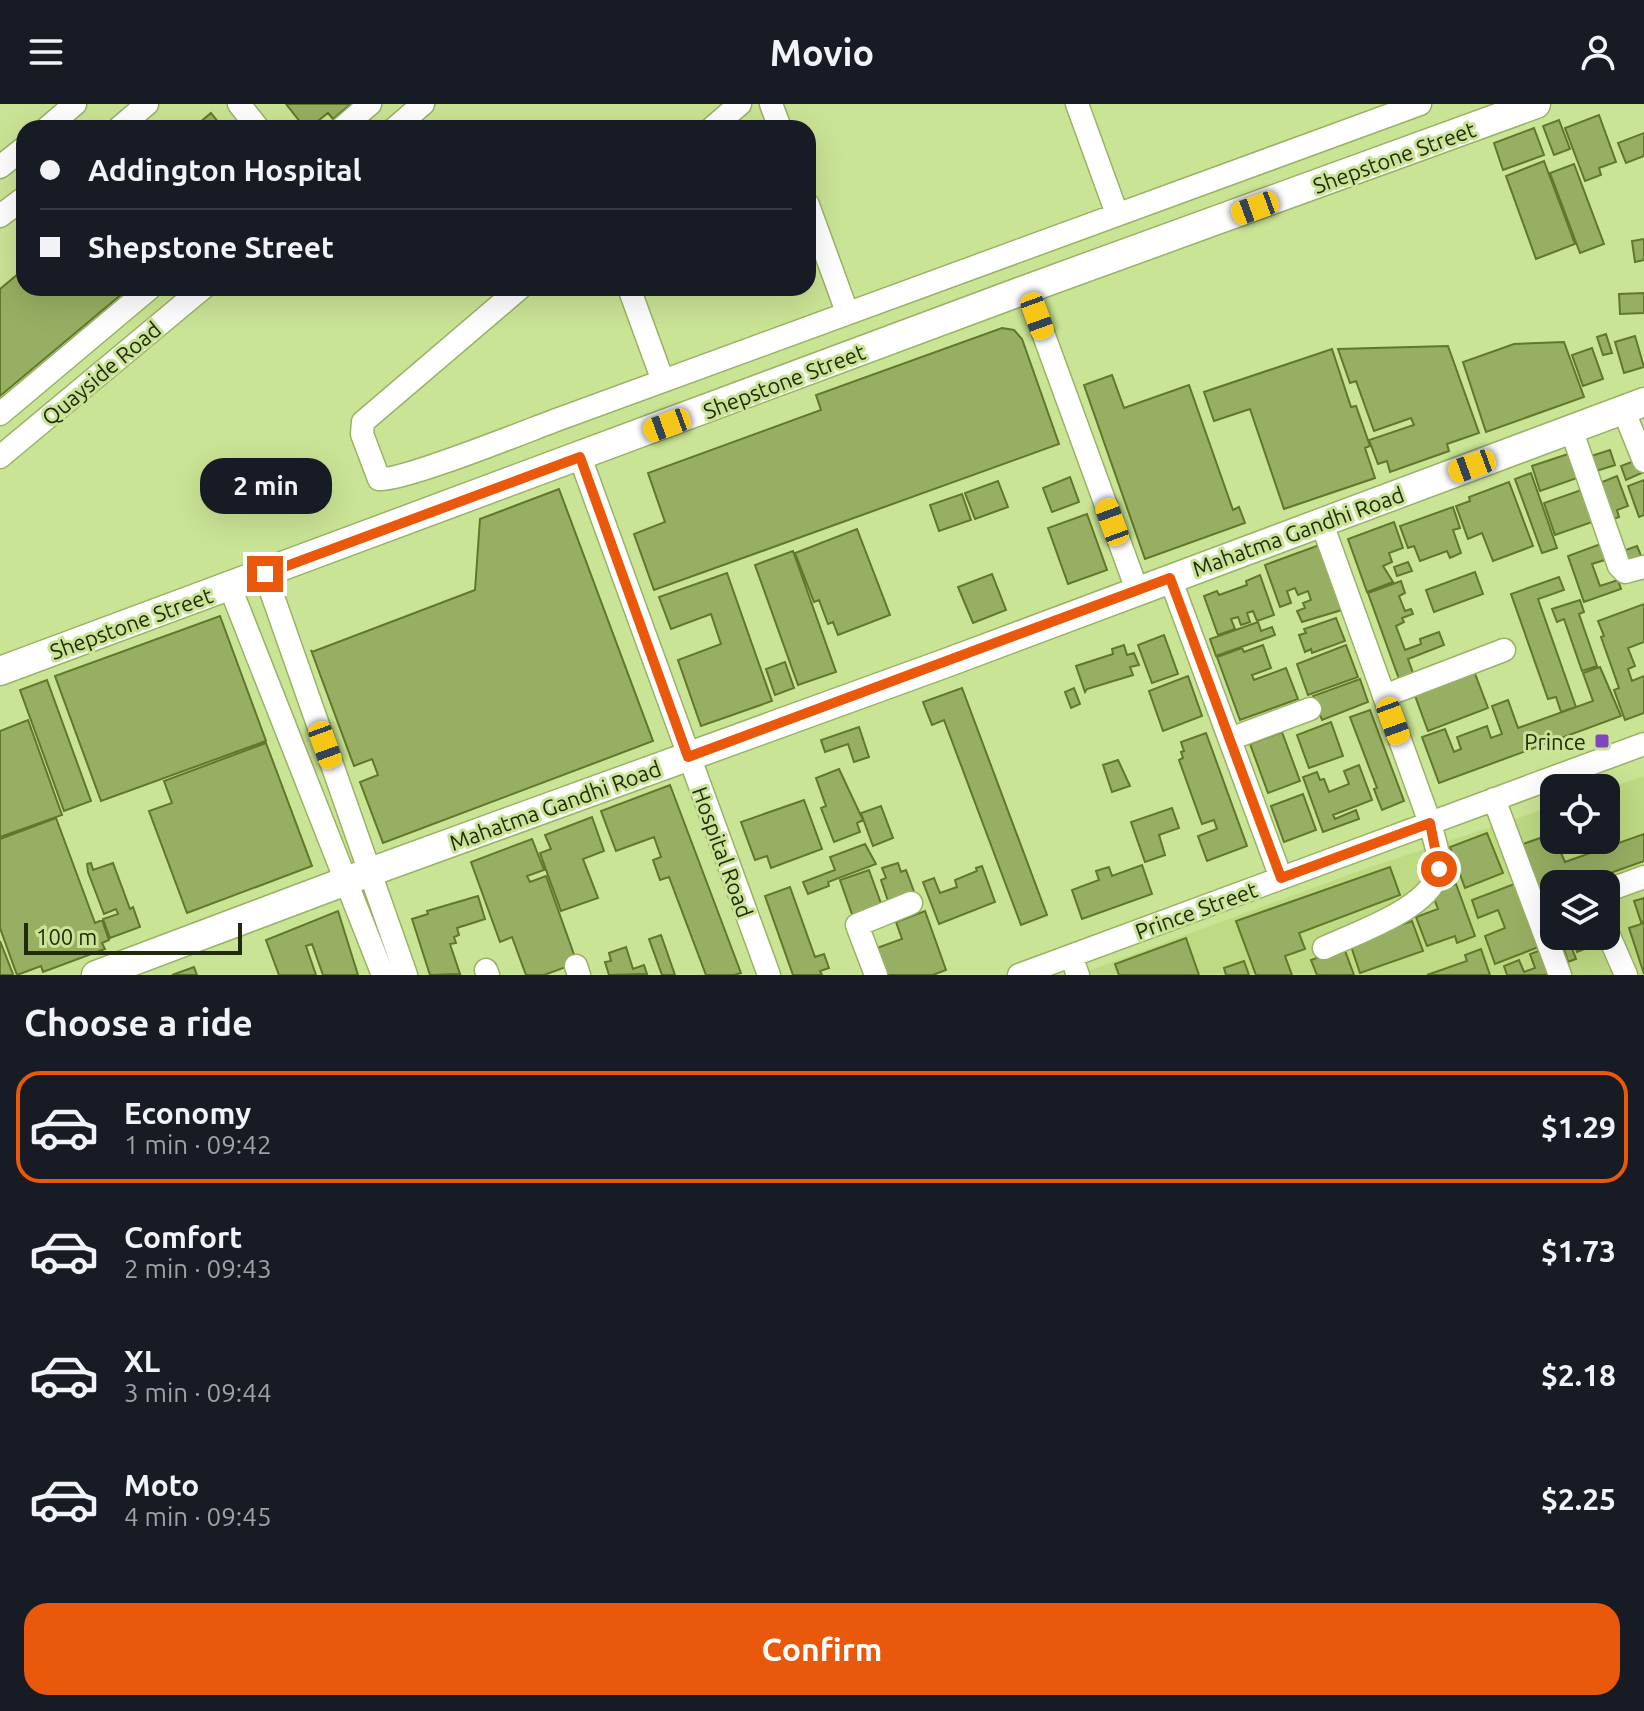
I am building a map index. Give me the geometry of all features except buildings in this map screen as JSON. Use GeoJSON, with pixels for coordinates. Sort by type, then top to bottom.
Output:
{"type":"FeatureCollection","features":[{"type":"Feature","properties":{"kind":"main road","name":"Shepstone Street"},"geometry":{"type":"LineString","coordinates":[[0,671],[1027,289],[1536,104]]}},
{"type":"Feature","properties":{"kind":"main road","name":"Mahatma Gandhi Road"},"geometry":{"type":"LineString","coordinates":[[96,975],[1634,406]]}},
{"type":"Feature","properties":{"kind":"street"},"geometry":{"type":"LineString","coordinates":[[56,120],[75,104]]}},
{"type":"Feature","properties":{"kind":"street"},"geometry":{"type":"LineString","coordinates":[[128,120],[147,104]]}},
{"type":"Feature","properties":{"kind":"street"},"geometry":{"type":"LineString","coordinates":[[239,104],[252,120]]}},
{"type":"Feature","properties":{"kind":"street"},"geometry":{"type":"LineString","coordinates":[[351,120],[370,104]]}},
{"type":"Feature","properties":{"kind":"street"},"geometry":{"type":"LineString","coordinates":[[404,120],[423,104]]}},
{"type":"Feature","properties":{"kind":"street"},"geometry":{"type":"LineString","coordinates":[[721,120],[740,104]]}},
{"type":"Feature","properties":{"kind":"street"},"geometry":{"type":"LineString","coordinates":[[1077,104],[1117,214]]}},
{"type":"Feature","properties":{"kind":"street"},"geometry":{"type":"LineString","coordinates":[[511,296],[363,422],[362,434],[379,479],[386,480],[416,471],[663,381],[1117,214],[1381,111],[1420,104]]}},
{"type":"Feature","properties":{"kind":"street"},"geometry":{"type":"LineString","coordinates":[[0,167],[16,154]]}},
{"type":"Feature","properties":{"kind":"street"},"geometry":{"type":"LineString","coordinates":[[816,227],[847,312]]}},
{"type":"Feature","properties":{"kind":"street"},"geometry":{"type":"LineString","coordinates":[[1027,289],[1137,590]]}},
{"type":"Feature","properties":{"kind":"street","name":"Quayside Road"},"geometry":{"type":"LineString","coordinates":[[0,414],[140,296]]}},
{"type":"Feature","properties":{"kind":"street","name":"Quayside Road"},"geometry":{"type":"LineString","coordinates":[[0,457],[193,296]]}},
{"type":"Feature","properties":{"kind":"street"},"geometry":{"type":"LineString","coordinates":[[632,296],[663,381]]}},
{"type":"Feature","properties":{"kind":"street"},"geometry":{"type":"LineString","coordinates":[[1634,406],[1644,461]]}},
{"type":"Feature","properties":{"kind":"street"},"geometry":{"type":"LineString","coordinates":[[1571,429],[1619,566],[1625,572],[1644,567]]}},
{"type":"Feature","properties":{"kind":"street","name":"Hospital Road"},"geometry":{"type":"LineString","coordinates":[[580,457],[769,975]]}},
{"type":"Feature","properties":{"kind":"street"},"geometry":{"type":"LineString","coordinates":[[1321,521],[1430,823],[1439,869],[1424,898],[1413,906],[1324,948]]}},
{"type":"Feature","properties":{"kind":"street"},"geometry":{"type":"LineString","coordinates":[[265,574],[334,769],[383,975]]}},
{"type":"Feature","properties":{"kind":"street"},"geometry":{"type":"LineString","coordinates":[[1170,578],[1281,878]]}},
{"type":"Feature","properties":{"kind":"street"},"geometry":{"type":"LineString","coordinates":[[230,587],[306,779],[406,975]]}},
{"type":"Feature","properties":{"kind":"street"},"geometry":{"type":"LineString","coordinates":[[1384,696],[1504,650]]}},
{"type":"Feature","properties":{"kind":"street"},"geometry":{"type":"LineString","coordinates":[[269,685],[300,672]]}},
{"type":"Feature","properties":{"kind":"street"},"geometry":{"type":"LineString","coordinates":[[1230,739],[1310,709]]}},
{"type":"Feature","properties":{"kind":"street","name":"Prince Street"},"geometry":{"type":"LineString","coordinates":[[1019,975],[1075,965],[1281,878],[1644,744]]}},
{"type":"Feature","properties":{"kind":"street"},"geometry":{"type":"LineString","coordinates":[[306,779],[334,769]]}},
{"type":"Feature","properties":{"kind":"street"},"geometry":{"type":"LineString","coordinates":[[1494,799],[1560,975]]}},
{"type":"Feature","properties":{"kind":"street"},"geometry":{"type":"LineString","coordinates":[[1620,886],[1644,877]]}},
{"type":"Feature","properties":{"kind":"street"},"geometry":{"type":"LineString","coordinates":[[876,975],[857,925],[911,903]]}},
{"type":"Feature","properties":{"kind":"street"},"geometry":{"type":"LineString","coordinates":[[1615,950],[1626,975]]}},
{"type":"Feature","properties":{"kind":"shaded area"},"geometry":{"type":"Polygon","coordinates":[[[1644,776],[1644,975],[1077,975],[1362,870],[1540,811],[1540,854],[1620,854],[1620,784],[1644,776]]]}},
{"type":"Feature","properties":{"kind":"place","name":"Prince"},"geometry":{"type":"Point","coordinates":[1602,741]}},
{"type":"Feature","properties":{"kind":"route"},"geometry":{"type":"LineString","coordinates":[[265,574],[580,457],[688,757],[1170,578],[1281,878],[1430,823],[1439,869]]}}]}
